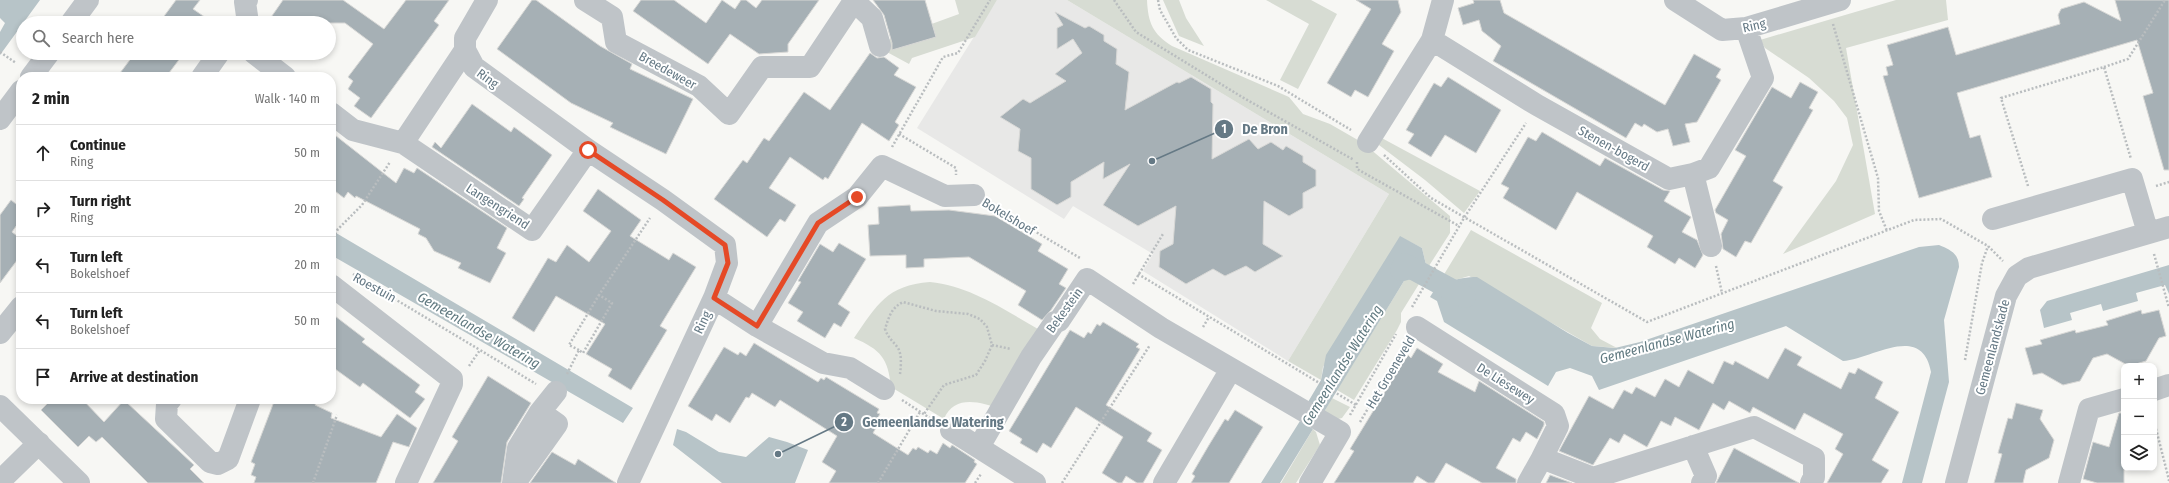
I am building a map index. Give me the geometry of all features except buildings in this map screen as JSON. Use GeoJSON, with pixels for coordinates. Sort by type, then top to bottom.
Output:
{"type":"FeatureCollection","features":[{"type":"Feature","properties":{"kind":"street"},"geometry":{"type":"LineString","coordinates":[[76,16],[88,0]]}},
{"type":"Feature","properties":{"kind":"street"},"geometry":{"type":"LineString","coordinates":[[247,0],[245,2],[247,16]]}},
{"type":"Feature","properties":{"kind":"street"},"geometry":{"type":"LineString","coordinates":[[402,143],[465,50],[465,38],[487,0]]}},
{"type":"Feature","properties":{"kind":"street","name":"Breedeweer"},"geometry":{"type":"LineString","coordinates":[[585,0],[612,17],[616,42],[699,86],[729,114],[762,67],[810,67],[854,1],[872,18],[880,46]]}},
{"type":"Feature","properties":{"kind":"street"},"geometry":{"type":"LineString","coordinates":[[1368,142],[1432,40],[1443,0]]}},
{"type":"Feature","properties":{"kind":"street","name":"Ring"},"geometry":{"type":"LineString","coordinates":[[1683,2],[1722,30],[1746,28],[1833,2]]}},
{"type":"Feature","properties":{"kind":"street","name":"Stenen-bogerd"},"geometry":{"type":"LineString","coordinates":[[1432,40],[1537,105],[1669,179],[1693,174],[1709,168],[1763,78],[1746,28]]}},
{"type":"Feature","properties":{"kind":"street","name":"Ring"},"geometry":{"type":"LineString","coordinates":[[465,50],[474,67],[588,150],[663,200],[725,245],[728,263],[714,298],[628,483]]}},
{"type":"Feature","properties":{"kind":"street"},"geometry":{"type":"LineString","coordinates":[[35,72],[44,60]]}},
{"type":"Feature","properties":{"kind":"street"},"geometry":{"type":"LineString","coordinates":[[206,72],[214,60]]}},
{"type":"Feature","properties":{"kind":"street"},"geometry":{"type":"LineString","coordinates":[[263,60],[279,72]]}},
{"type":"Feature","properties":{"kind":"street"},"geometry":{"type":"LineString","coordinates":[[0,119],[16,98]]}},
{"type":"Feature","properties":{"kind":"street","name":"Langengriend"},"geometry":{"type":"LineString","coordinates":[[336,117],[352,130],[402,143],[532,230],[588,150]]}},
{"type":"Feature","properties":{"kind":"street"},"geometry":{"type":"LineString","coordinates":[[757,326],[818,223],[857,197],[882,166],[945,196],[966,195]]}},
{"type":"Feature","properties":{"kind":"street"},"geometry":{"type":"LineString","coordinates":[[1693,174],[1711,246]]}},
{"type":"Feature","properties":{"kind":"street"},"geometry":{"type":"LineString","coordinates":[[1993,219],[2132,179],[2148,233]]}},
{"type":"Feature","properties":{"kind":"street"},"geometry":{"type":"LineString","coordinates":[[2017,276],[2029,268],[2169,227]]}},
{"type":"Feature","properties":{"kind":"street","name":"Gemeenlandskade"},"geometry":{"type":"LineString","coordinates":[[1956,483],[2006,296],[2017,276]]}},
{"type":"Feature","properties":{"kind":"street","name":"Bekestein"},"geometry":{"type":"LineString","coordinates":[[979,447],[1031,357],[1056,322],[1059,321],[1087,279],[1161,328],[1300,411],[1332,428]]}},
{"type":"Feature","properties":{"kind":"street","name":"Roestuin"},"geometry":{"type":"LineString","coordinates":[[336,289],[452,379]]}},
{"type":"Feature","properties":{"kind":"street"},"geometry":{"type":"LineString","coordinates":[[714,298],[757,326],[823,363],[850,368],[892,384]]}},
{"type":"Feature","properties":{"kind":"street"},"geometry":{"type":"LineString","coordinates":[[0,333],[16,313]]}},
{"type":"Feature","properties":{"kind":"street","name":"De Liesewey"},"geometry":{"type":"LineString","coordinates":[[1409,322],[1554,414],[1558,426],[1528,483]]}},
{"type":"Feature","properties":{"kind":"street"},"geometry":{"type":"LineString","coordinates":[[1164,483],[1231,369]]}},
{"type":"Feature","properties":{"kind":"street"},"geometry":{"type":"LineString","coordinates":[[406,483],[452,384],[452,379]]}},
{"type":"Feature","properties":{"kind":"street"},"geometry":{"type":"LineString","coordinates":[[2157,389],[2169,385]]}},
{"type":"Feature","properties":{"kind":"street"},"geometry":{"type":"LineString","coordinates":[[2069,483],[2089,409],[2121,399]]}},
{"type":"Feature","properties":{"kind":"street"},"geometry":{"type":"LineString","coordinates":[[514,483],[518,448],[550,400]]}},
{"type":"Feature","properties":{"kind":"street"},"geometry":{"type":"LineString","coordinates":[[167,404],[166,419],[210,462],[218,464],[228,459],[248,404]]}},
{"type":"Feature","properties":{"kind":"street"},"geometry":{"type":"LineString","coordinates":[[0,406],[79,483]]}},
{"type":"Feature","properties":{"kind":"street"},"geometry":{"type":"LineString","coordinates":[[1542,458],[1593,478],[1754,427],[1814,458],[1814,477],[1811,483]]}},
{"type":"Feature","properties":{"kind":"street"},"geometry":{"type":"LineString","coordinates":[[1310,483],[1332,428]]}},
{"type":"Feature","properties":{"kind":"street"},"geometry":{"type":"LineString","coordinates":[[951,430],[1035,483]]}},
{"type":"Feature","properties":{"kind":"street"},"geometry":{"type":"LineString","coordinates":[[0,480],[39,443]]}},
{"type":"Feature","properties":{"kind":"street"},"geometry":{"type":"LineString","coordinates":[[1693,446],[1706,476],[1702,483]]}},
{"type":"Feature","properties":{"kind":"path"},"geometry":{"type":"LineString","coordinates":[[882,166],[943,57],[958,53],[990,0]]}},
{"type":"Feature","properties":{"kind":"path"},"geometry":{"type":"LineString","coordinates":[[1114,0],[1136,32],[1242,97],[1357,162]]}},
{"type":"Feature","properties":{"kind":"path"},"geometry":{"type":"LineString","coordinates":[[1158,0],[1160,10],[1176,38],[1188,50],[1278,86],[1326,114],[1368,142],[1430,198],[1647,322],[1914,220],[1941,219],[1988,246],[2017,276]]}},
{"type":"Feature","properties":{"kind":"path"},"geometry":{"type":"LineString","coordinates":[[2034,207],[2001,98],[2128,59],[2166,0]]}},
{"type":"Feature","properties":{"kind":"path"},"geometry":{"type":"LineString","coordinates":[[1833,2],[1878,178],[1880,211],[1887,231]]}},
{"type":"Feature","properties":{"kind":"path"},"geometry":{"type":"LineString","coordinates":[[0,52],[10,59]]}},
{"type":"Feature","properties":{"kind":"path"},"geometry":{"type":"LineString","coordinates":[[2104,67],[2134,168],[2132,179]]}},
{"type":"Feature","properties":{"kind":"path"},"geometry":{"type":"LineString","coordinates":[[1464,218],[1537,105]]}},
{"type":"Feature","properties":{"kind":"path"},"geometry":{"type":"LineString","coordinates":[[899,134],[956,168],[966,195]]}},
{"type":"Feature","properties":{"kind":"path"},"geometry":{"type":"LineString","coordinates":[[1368,142],[1357,162],[1357,169],[1459,226]]}},
{"type":"Feature","properties":{"kind":"path"},"geometry":{"type":"LineString","coordinates":[[336,232],[362,205],[402,143]]}},
{"type":"Feature","properties":{"kind":"path","name":"Bokelshoef"},"geometry":{"type":"LineString","coordinates":[[966,195],[1080,258],[1088,266],[1087,279]]}},
{"type":"Feature","properties":{"kind":"path"},"geometry":{"type":"LineString","coordinates":[[599,295],[612,303],[583,353],[569,345],[599,295],[636,236],[663,200]]}},
{"type":"Feature","properties":{"kind":"path","name":"Het Groeneveld"},"geometry":{"type":"LineString","coordinates":[[1332,428],[1354,432],[1409,322],[1418,295],[1464,218]]}},
{"type":"Feature","properties":{"kind":"path"},"geometry":{"type":"LineString","coordinates":[[1123,302],[1138,274],[1163,234]]}},
{"type":"Feature","properties":{"kind":"path"},"geometry":{"type":"LineString","coordinates":[[1711,246],[1722,293]]}},
{"type":"Feature","properties":{"kind":"path"},"geometry":{"type":"LineString","coordinates":[[1965,364],[1982,263],[1988,246]]}},
{"type":"Feature","properties":{"kind":"path"},"geometry":{"type":"LineString","coordinates":[[2155,259],[2169,308]]}},
{"type":"Feature","properties":{"kind":"path","name":"Roestuin"},"geometry":{"type":"LineString","coordinates":[[350,273],[357,275],[480,350],[550,400]]}},
{"type":"Feature","properties":{"kind":"path"},"geometry":{"type":"LineString","coordinates":[[1138,274],[1356,405]]}},
{"type":"Feature","properties":{"kind":"path","name":"Het Groeneveld"},"geometry":{"type":"LineString","coordinates":[[1332,428],[1356,405],[1409,322],[1418,295]]}},
{"type":"Feature","properties":{"kind":"path"},"geometry":{"type":"LineString","coordinates":[[924,414],[944,385],[976,375],[985,361],[992,345],[987,327],[980,319],[968,314],[936,311],[904,302],[897,305],[892,310],[885,329],[888,338],[898,348],[899,352],[892,384],[920,412],[951,430]]}},
{"type":"Feature","properties":{"kind":"path"},"geometry":{"type":"LineString","coordinates":[[1062,483],[1161,328]]}},
{"type":"Feature","properties":{"kind":"path"},"geometry":{"type":"LineString","coordinates":[[452,379],[461,378],[480,350]]}},
{"type":"Feature","properties":{"kind":"path"},"geometry":{"type":"LineString","coordinates":[[574,361],[579,350]]}},
{"type":"Feature","properties":{"kind":"path"},"geometry":{"type":"LineString","coordinates":[[878,483],[920,412]]}},
{"type":"Feature","properties":{"kind":"path"},"geometry":{"type":"LineString","coordinates":[[313,483],[337,415]]}},
{"type":"Feature","properties":{"kind":"path"},"geometry":{"type":"LineString","coordinates":[[2157,432],[2169,480],[2168,483]]}},
{"type":"Feature","properties":{"kind":"shaded area"},"geometry":{"type":"Polygon","coordinates":[[[955,0],[997,0],[975,37],[912,58],[909,64],[874,45],[959,14],[955,0]]]}},
{"type":"Feature","properties":{"kind":"shaded area"},"geometry":{"type":"Polygon","coordinates":[[[997,0],[1067,0],[1389,194],[1288,361],[1143,271],[1153,254],[1073,206],[1064,219],[917,128],[997,0]]]}},
{"type":"Feature","properties":{"kind":"shaded area"},"geometry":{"type":"Polygon","coordinates":[[[1067,0],[1147,0],[1150,21],[1156,32],[1166,42],[1172,46],[1289,97],[1303,114],[1330,124],[1363,143],[1450,216],[1450,233],[1427,269],[1422,248],[1400,237],[1323,367],[1321,380],[1288,361],[1389,194],[1067,0]]]}},
{"type":"Feature","properties":{"kind":"shaded area"},"geometry":{"type":"Polygon","coordinates":[[[1163,0],[1179,0],[1186,18],[1204,46],[1179,36],[1163,0]]]}},
{"type":"Feature","properties":{"kind":"shaded area"},"geometry":{"type":"Polygon","coordinates":[[[1266,0],[1311,0],[1337,14],[1298,89],[1280,80],[1309,24],[1266,0]]]}},
{"type":"Feature","properties":{"kind":"shaded area"},"geometry":{"type":"Polygon","coordinates":[[[1896,0],[1946,0],[1948,20],[1846,48],[1875,214],[1783,254],[1836,181],[1853,145],[1847,118],[1834,101],[1809,78],[1765,48],[1760,40],[1896,0]]]}},
{"type":"Feature","properties":{"kind":"shaded area"},"geometry":{"type":"Polygon","coordinates":[[[1378,136],[1480,191],[1464,213],[1425,180],[1375,142],[1378,136]]]}},
{"type":"Feature","properties":{"kind":"shaded area"},"geometry":{"type":"Polygon","coordinates":[[[1471,230],[1602,303],[1591,328],[1600,339],[1617,348],[1592,346],[1469,276],[1452,281],[1440,281],[1471,230]]]}},
{"type":"Feature","properties":{"kind":"shaded area"},"geometry":{"type":"Polygon","coordinates":[[[1407,279],[1412,279],[1419,284],[1401,313],[1401,322],[1397,330],[1354,400],[1337,390],[1404,281],[1407,279]]]}},
{"type":"Feature","properties":{"kind":"shaded area"},"geometry":{"type":"Polygon","coordinates":[[[930,282],[961,289],[975,295],[1004,309],[1045,333],[1000,409],[977,402],[961,403],[948,411],[944,419],[891,387],[888,369],[882,356],[871,347],[854,338],[877,307],[893,292],[903,287],[930,282]]]}},
{"type":"Feature","properties":{"kind":"shaded area"},"geometry":{"type":"Polygon","coordinates":[[[1332,398],[1350,407],[1342,418],[1338,419],[1324,412],[1332,398]]]}},
{"type":"Feature","properties":{"kind":"shaded area"},"geometry":{"type":"Polygon","coordinates":[[[1313,429],[1316,432],[1320,445],[1296,483],[1281,483],[1313,429]]]}},
{"type":"Feature","properties":{"kind":"water"},"geometry":{"type":"Polygon","coordinates":[[[0,0],[40,0],[28,16],[16,16],[16,33],[0,55],[0,32],[5,23],[0,18],[0,0]]]}},
{"type":"Feature","properties":{"kind":"water"},"geometry":{"type":"Polygon","coordinates":[[[336,233],[633,408],[623,423],[336,258],[336,233]]]}},
{"type":"Feature","properties":{"kind":"water"},"geometry":{"type":"Polygon","coordinates":[[[1400,236],[1422,248],[1427,269],[1419,284],[1412,279],[1404,281],[1324,412],[1308,402],[1321,380],[1326,355],[1400,236]]]}},
{"type":"Feature","properties":{"kind":"water"},"geometry":{"type":"Polygon","coordinates":[[[1939,245],[1954,253],[1958,259],[1959,267],[1944,320],[1949,382],[1922,483],[1902,483],[1931,372],[1926,357],[1918,349],[1907,346],[1894,347],[1855,359],[1843,361],[1786,326],[1599,390],[1592,376],[1570,368],[1556,372],[1548,386],[1444,322],[1437,301],[1430,297],[1440,281],[1477,277],[1568,333],[1592,346],[1615,348],[1640,342],[1919,247],[1939,245]]]}},
{"type":"Feature","properties":{"kind":"water"},"geometry":{"type":"Polygon","coordinates":[[[2169,265],[2169,294],[2165,285],[2136,293],[2138,301],[2103,311],[2101,304],[2070,313],[2072,320],[2044,328],[2040,310],[2047,301],[2169,265]]]}},
{"type":"Feature","properties":{"kind":"water"},"geometry":{"type":"Polygon","coordinates":[[[1300,421],[1313,429],[1280,483],[1261,483],[1300,421]]]}},
{"type":"Feature","properties":{"kind":"water"},"geometry":{"type":"Polygon","coordinates":[[[677,429],[686,432],[719,452],[746,457],[769,437],[808,450],[795,483],[722,483],[673,445],[677,429]]]}},
{"type":"Feature","properties":{"kind":"waterway","name":"Gemeenlandse Watering"},"geometry":{"type":"LineString","coordinates":[[1401,270],[1404,264],[1465,297]]}},
{"type":"Feature","properties":{"kind":"place","name":"De Bron"},"geometry":{"type":"Point","coordinates":[1152,161]}},
{"type":"Feature","properties":{"kind":"place","name":"Gemeenlandse Watering"},"geometry":{"type":"Point","coordinates":[778,454]}},
{"type":"Feature","properties":{"kind":"route"},"geometry":{"type":"LineString","coordinates":[[588,150],[663,200],[725,245],[728,263],[714,298],[757,326],[818,223],[857,197]]}}]}
